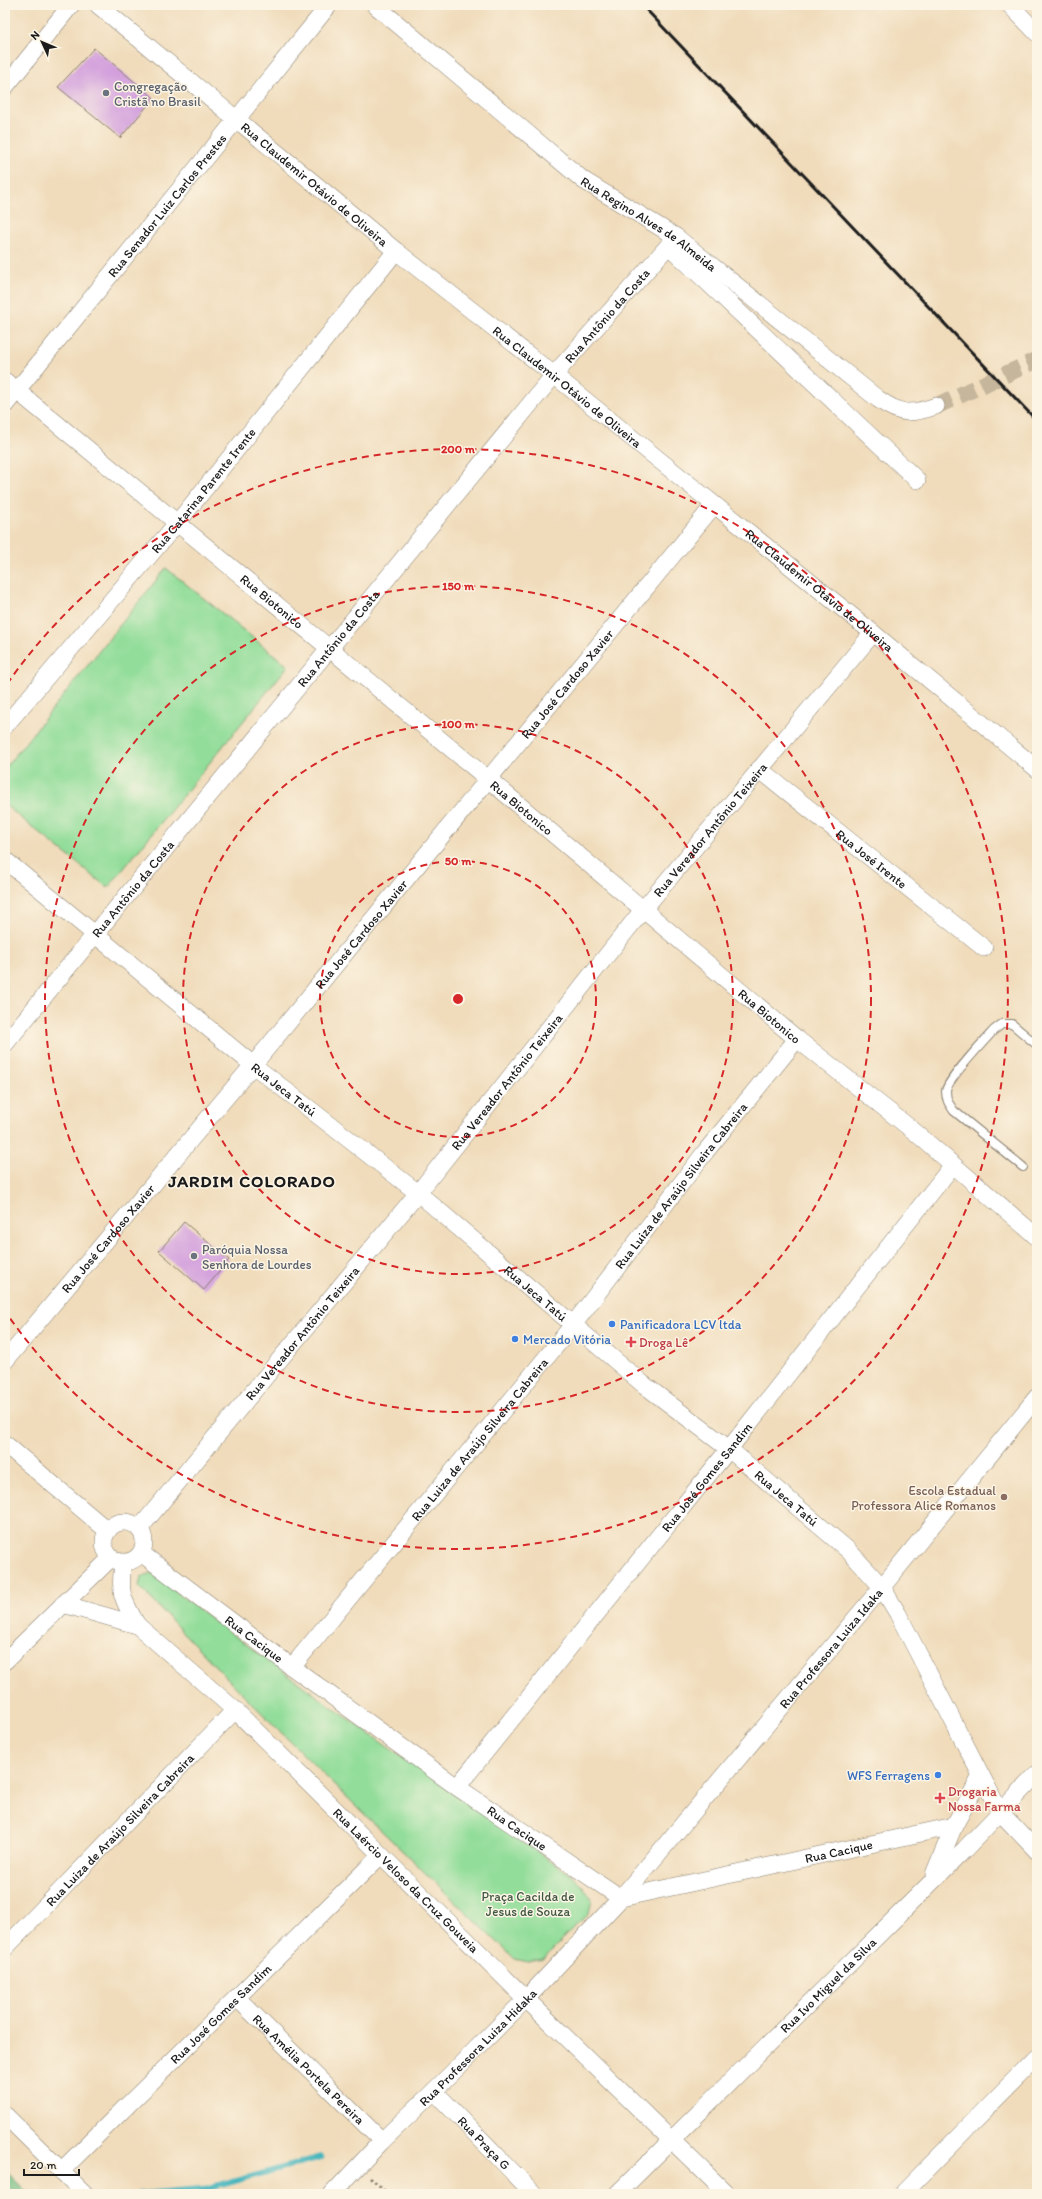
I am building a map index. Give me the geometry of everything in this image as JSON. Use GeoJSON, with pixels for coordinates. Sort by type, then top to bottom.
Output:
{"type":"FeatureCollection","features":[{"type":"Feature","properties":{"kind":"street"},"geometry":{"type":"LineString","coordinates":[[5,87],[71,5]]}},
{"type":"Feature","properties":{"kind":"street","name":"Rua Claudemir Otávio de Oliveira"},"geometry":{"type":"LineString","coordinates":[[98,5],[396,251],[554,375],[873,633],[1037,769]]}},
{"type":"Feature","properties":{"kind":"street","name":"Rua Senador Luiz Carlos Prestes"},"geometry":{"type":"LineString","coordinates":[[5,405],[11,386],[237,120],[329,5]]}},
{"type":"Feature","properties":{"kind":"street","name":"Rua Regino Alves de Almeida"},"geometry":{"type":"LineString","coordinates":[[375,5],[583,180],[672,241],[892,409],[904,413],[916,413],[936,406]]}},
{"type":"Feature","properties":{"kind":"street"},"geometry":{"type":"LineString","coordinates":[[1010,5],[1037,33]]}},
{"type":"Feature","properties":{"kind":"street"},"geometry":{"type":"LineString","coordinates":[[672,241],[917,480]]}},
{"type":"Feature","properties":{"kind":"street","name":"Rua Antônio da Costa"},"geometry":{"type":"LineString","coordinates":[[5,1044],[554,375],[672,241]]}},
{"type":"Feature","properties":{"kind":"street","name":"Rua Catarina Parente Irente"},"geometry":{"type":"LineString","coordinates":[[5,726],[178,522],[396,251]]}},
{"type":"Feature","properties":{"kind":"street","name":"Rua Biotonico"},"geometry":{"type":"LineString","coordinates":[[11,386],[178,522],[797,1039],[915,1132],[1037,1236]]}},
{"type":"Feature","properties":{"kind":"street","name":"Rua José Cardoso Xavier"},"geometry":{"type":"LineString","coordinates":[[5,1361],[253,1065],[714,505]]}},
{"type":"Feature","properties":{"kind":"street","name":"Rua Vereador Antônio Teixeira"},"geometry":{"type":"LineString","coordinates":[[139,1529],[418,1193],[642,910],[873,633]]}},
{"type":"Feature","properties":{"kind":"street","name":"Rua José Irente"},"geometry":{"type":"LineString","coordinates":[[759,769],[984,948]]}},
{"type":"Feature","properties":{"kind":"street","name":"Rua Jeca Tatú"},"geometry":{"type":"LineString","coordinates":[[5,860],[253,1065],[418,1193],[643,1384],[729,1449],[848,1550],[882,1587],[1000,1812],[1037,1851]]}},
{"type":"Feature","properties":{"kind":"street","name":"Rua Luiza de Araújo Silveira Cabreira"},"geometry":{"type":"LineString","coordinates":[[292,1667],[573,1325],[706,1150],[797,1039]]}},
{"type":"Feature","properties":{"kind":"street","name":"Rua José Gomes Sandim"},"geometry":{"type":"LineString","coordinates":[[457,1787],[729,1449],[953,1165]]}},
{"type":"Feature","properties":{"kind":"street","name":"Rua Professora Luiza Idaka"},"geometry":{"type":"LineString","coordinates":[[621,1898],[882,1587],[1037,1397]]}},
{"type":"Feature","properties":{"kind":"street"},"geometry":{"type":"LineString","coordinates":[[5,1444],[108,1530]]}},
{"type":"Feature","properties":{"kind":"street"},"geometry":{"type":"LineString","coordinates":[[121,1522],[134,1524],[139,1529],[144,1541],[141,1553],[130,1561],[117,1560],[104,1547],[104,1540],[108,1530],[121,1522]]}},
{"type":"Feature","properties":{"kind":"street","name":"Rua Cacique"},"geometry":{"type":"LineString","coordinates":[[141,1553],[292,1667],[457,1787],[621,1898],[954,1826]]}},
{"type":"Feature","properties":{"kind":"street"},"geometry":{"type":"LineString","coordinates":[[5,1661],[63,1604],[117,1560]]}},
{"type":"Feature","properties":{"kind":"street","name":"Rua Laércio Veloso da Cruz Gouveia"},"geometry":{"type":"LineString","coordinates":[[117,1560],[122,1598],[137,1625],[235,1710],[380,1856],[727,2194]]}},
{"type":"Feature","properties":{"kind":"street","name":"Rua Laércio Veloso da Cruz Gouveia"},"geometry":{"type":"LineString","coordinates":[[63,1604],[137,1625]]}},
{"type":"Feature","properties":{"kind":"street","name":"Rua Luiza de Araújo Silveira Cabreira"},"geometry":{"type":"LineString","coordinates":[[5,1948],[235,1710]]}},
{"type":"Feature","properties":{"kind":"street","name":"Rua Ivo Miguel da Silva"},"geometry":{"type":"LineString","coordinates":[[617,2194],[931,1882],[1037,1774]]}},
{"type":"Feature","properties":{"kind":"street"},"geometry":{"type":"LineString","coordinates":[[931,1882],[954,1826],[981,1776]]}},
{"type":"Feature","properties":{"kind":"street","name":"Rua José Gomes Sandim"},"geometry":{"type":"LineString","coordinates":[[61,2171],[380,1856]]}},
{"type":"Feature","properties":{"kind":"street","name":"Rua Professora Luiza Hidaka"},"geometry":{"type":"LineString","coordinates":[[332,2194],[382,2140],[434,2091],[526,1999],[621,1898]]}},
{"type":"Feature","properties":{"kind":"street","name":"Rua Amélia Portela Pereira"},"geometry":{"type":"LineString","coordinates":[[237,1998],[382,2140]]}},
{"type":"Feature","properties":{"kind":"street"},"geometry":{"type":"LineString","coordinates":[[902,2194],[1037,2057]]}},
{"type":"Feature","properties":{"kind":"street","name":"Rua Praça G"},"geometry":{"type":"LineString","coordinates":[[434,2091],[534,2194]]}},
{"type":"Feature","properties":{"kind":"street"},"geometry":{"type":"LineString","coordinates":[[5,2115],[85,2194]]}},
{"type":"Feature","properties":{"kind":"lane"},"geometry":{"type":"LineString","coordinates":[[1023,1166],[954,1111],[947,1102],[946,1090],[961,1068],[994,1030],[1002,1024],[1012,1024],[1037,1045]]}},
{"type":"Feature","properties":{"kind":"path"},"geometry":{"type":"LineString","coordinates":[[358,2165],[388,2194]]}},
{"type":"Feature","properties":{"kind":"green space"},"geometry":{"type":"Polygon","coordinates":[[[166,568],[288,666],[108,888],[5,805],[5,768],[166,568]]]}},
{"type":"Feature","properties":{"kind":"green space","name":"Praça Cacilda de Jesus de Souza"},"geometry":{"type":"Polygon","coordinates":[[[151,1573],[359,1726],[570,1874],[582,1885],[592,1900],[589,1913],[543,1959],[528,1962],[515,1959],[277,1729],[184,1634],[139,1586],[141,1577],[151,1573]]]}},
{"type":"Feature","properties":{"kind":"green space"},"geometry":{"type":"Polygon","coordinates":[[[5,2170],[29,2194],[5,2194],[5,2170]]]}},
{"type":"Feature","properties":{"kind":"building","name":"Congregação Cristã no Brasil"},"geometry":{"type":"Polygon","coordinates":[[[94,48],[154,98],[120,138],[58,87],[94,48]]]}},
{"type":"Feature","properties":{"kind":"building","name":"Paróquia Nossa Senhora de Lourdes"},"geometry":{"type":"Polygon","coordinates":[[[184,1222],[229,1260],[204,1290],[159,1251],[184,1222]]]}},
{"type":"Feature","properties":{"kind":"waterway"},"geometry":{"type":"LineString","coordinates":[[139,2194],[211,2188],[321,2157]]}},
{"type":"Feature","properties":{"kind":"tunnel"},"geometry":{"type":"LineString","coordinates":[[936,406],[1037,360]]}},
{"type":"Feature","properties":{"kind":"railway"},"geometry":{"type":"LineString","coordinates":[[642,5],[1037,421]]}},
{"type":"Feature","properties":{"kind":"place","name":"Congregação Cristã no Brasil"},"geometry":{"type":"Point","coordinates":[106,93]}},
{"type":"Feature","properties":{"kind":"place","name":"Paróquia Nossa Senhora de Lourdes"},"geometry":{"type":"Point","coordinates":[194,1256]}},
{"type":"Feature","properties":{"kind":"place","name":"Panificadora LCV ltda"},"geometry":{"type":"Point","coordinates":[612,1324]}},
{"type":"Feature","properties":{"kind":"place","name":"Mercado Vitória"},"geometry":{"type":"Point","coordinates":[515,1339]}},
{"type":"Feature","properties":{"kind":"place","name":"Droga Lê"},"geometry":{"type":"Point","coordinates":[631,1342]}},
{"type":"Feature","properties":{"kind":"place","name":"Escola Estadual Professora Alice Romanos"},"geometry":{"type":"Point","coordinates":[1004,1497]}},
{"type":"Feature","properties":{"kind":"place","name":"WFS Ferragens"},"geometry":{"type":"Point","coordinates":[938,1775]}},
{"type":"Feature","properties":{"kind":"place","name":"Drogaria Nossa Farma"},"geometry":{"type":"Point","coordinates":[940,1798]}},
{"type":"Feature","properties":{"kind":"district","name":"JARDIM COLORADO"},"geometry":{"type":"Point","coordinates":[252,1181]}}]}
